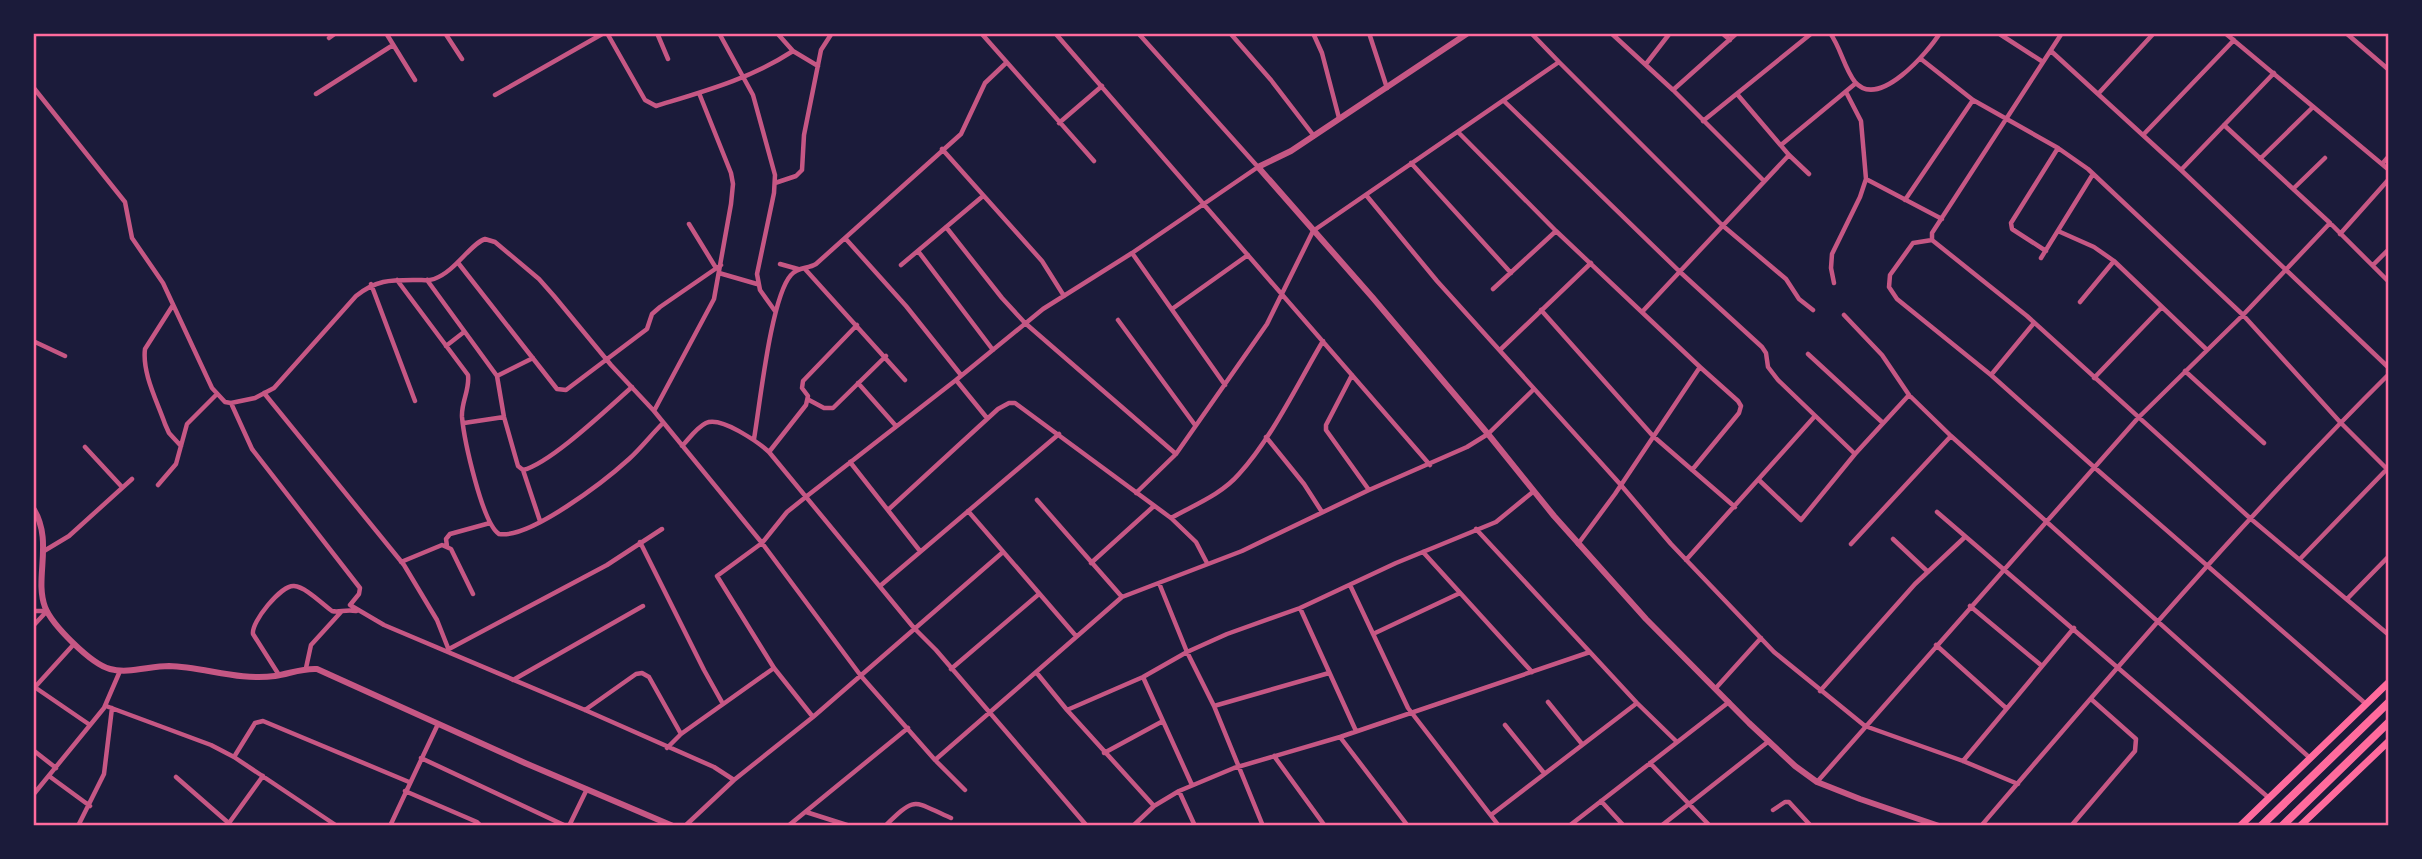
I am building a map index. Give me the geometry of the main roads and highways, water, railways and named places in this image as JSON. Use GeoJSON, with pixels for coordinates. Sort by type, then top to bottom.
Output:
{"type":"FeatureCollection","features":[{"type":"Feature","properties":{"kind":"highway"},"geometry":{"type":"LineString","coordinates":[[2261,826],[2389,702]]}},
{"type":"Feature","properties":{"kind":"highway"},"geometry":{"type":"LineString","coordinates":[[2282,826],[2389,722]]}},
{"type":"Feature","properties":{"kind":"main road"},"geometry":{"type":"LineString","coordinates":[[2240,826],[2389,682]]}},
{"type":"Feature","properties":{"kind":"main road"},"geometry":{"type":"LineString","coordinates":[[2300,826],[2389,741]]}}]}
